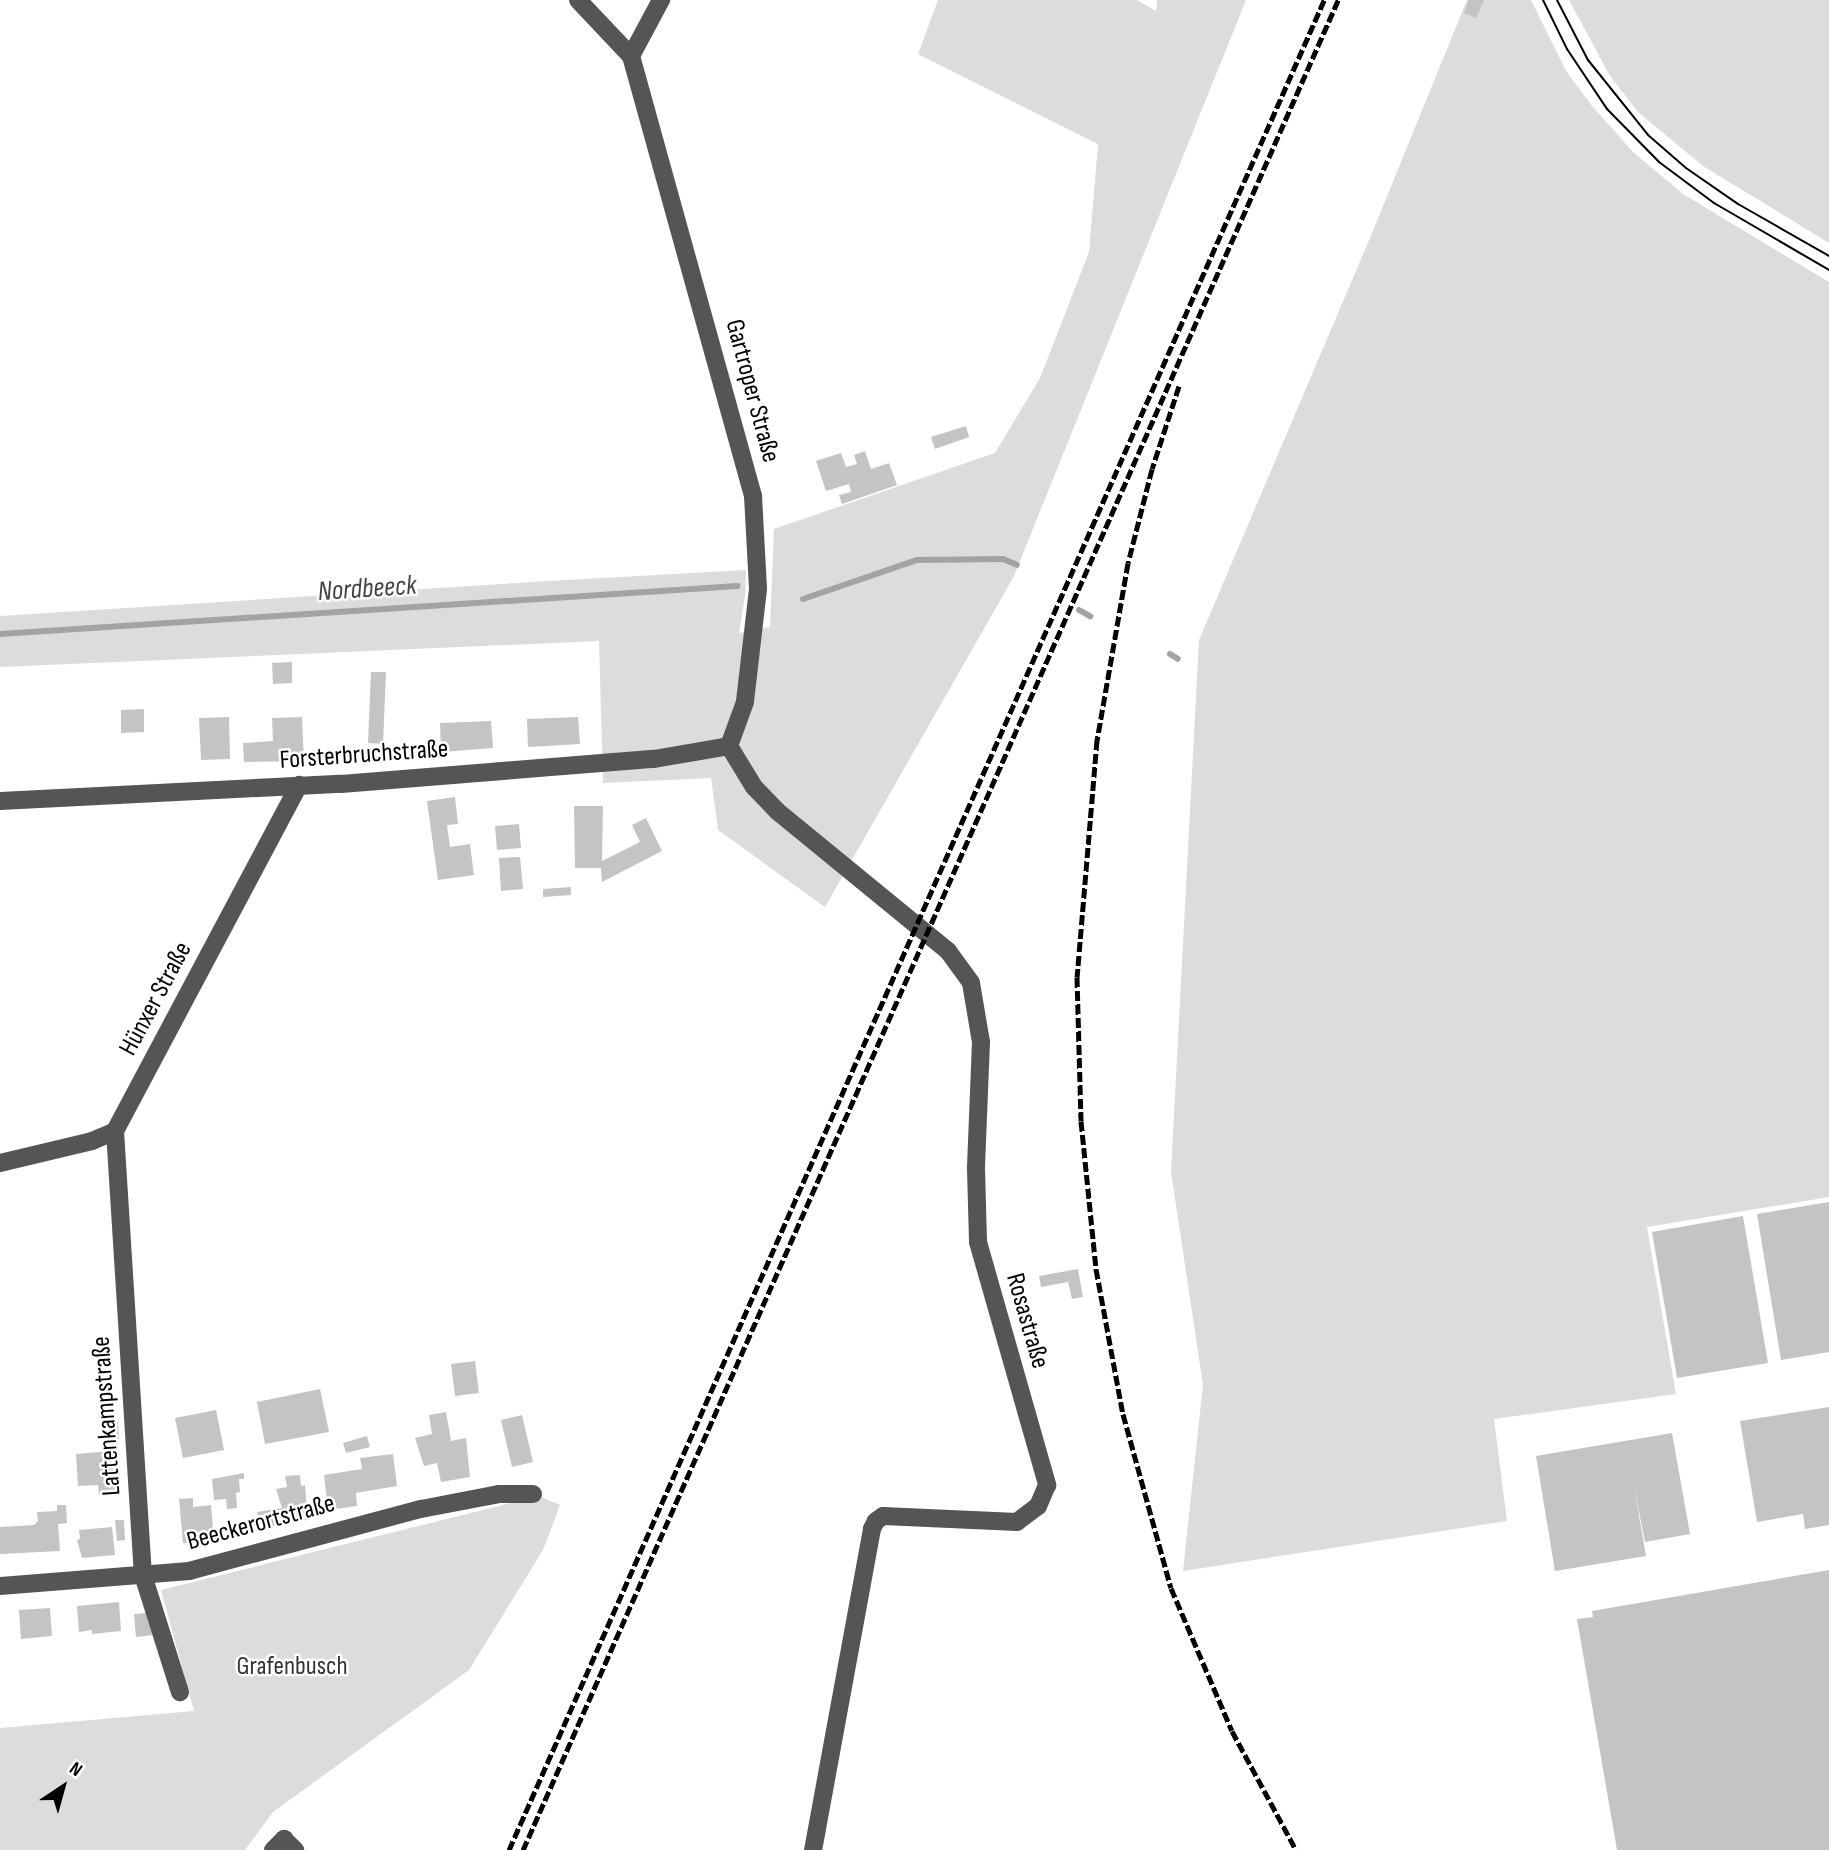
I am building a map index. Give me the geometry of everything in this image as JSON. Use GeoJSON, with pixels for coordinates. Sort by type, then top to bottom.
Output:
{"type":"FeatureCollection","features":[{"type":"Feature","properties":{"kind":"street"},"geometry":{"type":"LineString","coordinates":[[578,0],[631,56],[661,0]]}},
{"type":"Feature","properties":{"kind":"street","name":"Gartroper Straße"},"geometry":{"type":"LineString","coordinates":[[631,56],[753,496],[758,542],[758,590],[745,702],[729,746]]}},
{"type":"Feature","properties":{"kind":"street","name":"Forsterbruchstraße"},"geometry":{"type":"LineString","coordinates":[[0,801],[299,785],[654,760],[729,746]]}},
{"type":"Feature","properties":{"kind":"street","name":"Rosastraße"},"geometry":{"type":"LineString","coordinates":[[729,746],[754,787],[777,811],[948,951],[971,983],[981,1042],[976,1169],[978,1242],[1047,1485],[1038,1506],[1017,1522],[883,1516],[876,1521],[872,1529],[813,1850]]}},
{"type":"Feature","properties":{"kind":"street","name":"Hünxer Straße"},"geometry":{"type":"LineString","coordinates":[[115,1131],[299,785]]}},
{"type":"Feature","properties":{"kind":"street"},"geometry":{"type":"LineString","coordinates":[[0,1163],[92,1141],[115,1131]]}},
{"type":"Feature","properties":{"kind":"street","name":"Lattenkampstraße"},"geometry":{"type":"LineString","coordinates":[[115,1131],[143,1575],[180,1692]]}},
{"type":"Feature","properties":{"kind":"street","name":"Beeckerortstraße"},"geometry":{"type":"LineString","coordinates":[[0,1586],[189,1571],[421,1509],[499,1493],[533,1494]]}},
{"type":"Feature","properties":{"kind":"street"},"geometry":{"type":"LineString","coordinates":[[273,1850],[284,1839],[295,1850]]}},
{"type":"Feature","properties":{"kind":"green space"},"geometry":{"type":"Polygon","coordinates":[[[938,0],[1137,0],[1156,11],[1157,0],[1246,0],[1014,576],[825,907],[718,830],[711,778],[603,783],[599,641],[0,667],[0,616],[746,570],[739,633],[770,627],[774,529],[995,453],[1040,378],[1089,252],[1098,144],[918,54],[938,0]]]}},
{"type":"Feature","properties":{"kind":"green space"},"geometry":{"type":"Polygon","coordinates":[[[1467,0],[1531,0],[1566,71],[1592,106],[1633,152],[1683,194],[1829,282],[1829,1197],[1647,1227],[1676,1394],[1494,1419],[1507,1521],[1183,1571],[1203,1385],[1171,1172],[1199,640],[1370,238],[1467,0]]]}},
{"type":"Feature","properties":{"kind":"green space"},"geometry":{"type":"Polygon","coordinates":[[[1569,0],[1829,0],[1829,243],[1703,166],[1638,112],[1610,76],[1569,0]]]}},
{"type":"Feature","properties":{"kind":"green space","name":"Grafenbusch"},"geometry":{"type":"Polygon","coordinates":[[[539,1496],[560,1505],[543,1550],[469,1670],[273,1812],[245,1850],[0,1850],[0,1728],[194,1711],[161,1590],[539,1496]]]}},
{"type":"Feature","properties":{"kind":"building"},"geometry":{"type":"Polygon","coordinates":[[[1469,0],[1484,0],[1476,18],[1464,13],[1469,0]]]}},
{"type":"Feature","properties":{"kind":"building"},"geometry":{"type":"Polygon","coordinates":[[[966,426],[969,437],[935,449],[931,437],[966,426]]]}},
{"type":"Feature","properties":{"kind":"building"},"geometry":{"type":"Polygon","coordinates":[[[865,451],[871,469],[889,463],[897,485],[842,504],[839,495],[851,492],[849,484],[826,491],[816,461],[841,453],[846,467],[857,464],[854,455],[865,451]]]}},
{"type":"Feature","properties":{"kind":"building"},"geometry":{"type":"Polygon","coordinates":[[[292,662],[292,683],[273,684],[272,663],[292,662]]]}},
{"type":"Feature","properties":{"kind":"building"},"geometry":{"type":"Polygon","coordinates":[[[371,672],[386,672],[383,744],[368,743],[371,672]]]}},
{"type":"Feature","properties":{"kind":"building"},"geometry":{"type":"Polygon","coordinates":[[[144,709],[144,732],[121,733],[121,710],[144,709]]]}},
{"type":"Feature","properties":{"kind":"building"},"geometry":{"type":"Polygon","coordinates":[[[229,717],[230,759],[201,760],[199,718],[229,717]]]}},
{"type":"Feature","properties":{"kind":"building"},"geometry":{"type":"Polygon","coordinates":[[[302,717],[304,761],[244,762],[243,743],[273,741],[272,718],[302,717]]]}},
{"type":"Feature","properties":{"kind":"building"},"geometry":{"type":"Polygon","coordinates":[[[578,717],[580,744],[528,747],[527,719],[578,717]]]}},
{"type":"Feature","properties":{"kind":"building"},"geometry":{"type":"Polygon","coordinates":[[[491,721],[493,748],[441,752],[440,723],[491,721]]]}},
{"type":"Feature","properties":{"kind":"building"},"geometry":{"type":"Polygon","coordinates":[[[455,797],[458,824],[447,825],[450,847],[470,844],[474,875],[438,880],[427,801],[455,797]]]}},
{"type":"Feature","properties":{"kind":"building"},"geometry":{"type":"Polygon","coordinates":[[[574,806],[603,806],[602,861],[640,842],[632,825],[646,818],[662,851],[602,882],[601,868],[575,868],[574,806]]]}},
{"type":"Feature","properties":{"kind":"building"},"geometry":{"type":"Polygon","coordinates":[[[519,824],[521,848],[497,850],[495,826],[519,824]]]}},
{"type":"Feature","properties":{"kind":"building"},"geometry":{"type":"Polygon","coordinates":[[[520,857],[523,889],[501,891],[499,858],[520,857]]]}},
{"type":"Feature","properties":{"kind":"building"},"geometry":{"type":"Polygon","coordinates":[[[571,887],[571,895],[543,897],[543,889],[571,887]]]}},
{"type":"Feature","properties":{"kind":"building"},"geometry":{"type":"Polygon","coordinates":[[[1829,1202],[1829,1352],[1781,1360],[1757,1214],[1829,1202]]]}},
{"type":"Feature","properties":{"kind":"building"},"geometry":{"type":"Polygon","coordinates":[[[1743,1216],[1768,1363],[1677,1378],[1652,1232],[1743,1216]]]}},
{"type":"Feature","properties":{"kind":"building"},"geometry":{"type":"Polygon","coordinates":[[[1078,1269],[1083,1297],[1072,1299],[1068,1282],[1041,1287],[1039,1276],[1078,1269]]]}},
{"type":"Feature","properties":{"kind":"building"},"geometry":{"type":"Polygon","coordinates":[[[475,1361],[479,1393],[455,1396],[451,1364],[475,1361]]]}},
{"type":"Feature","properties":{"kind":"building"},"geometry":{"type":"Polygon","coordinates":[[[320,1389],[329,1432],[265,1444],[257,1402],[320,1389]]]}},
{"type":"Feature","properties":{"kind":"building"},"geometry":{"type":"Polygon","coordinates":[[[1829,1407],[1829,1525],[1805,1529],[1803,1514],[1757,1522],[1740,1421],[1829,1407]]]}},
{"type":"Feature","properties":{"kind":"building"},"geometry":{"type":"Polygon","coordinates":[[[216,1410],[224,1450],[183,1458],[175,1418],[216,1410]]]}},
{"type":"Feature","properties":{"kind":"building"},"geometry":{"type":"Polygon","coordinates":[[[446,1412],[451,1441],[466,1438],[470,1477],[441,1482],[437,1463],[424,1466],[415,1438],[432,1434],[429,1415],[446,1412]]]}},
{"type":"Feature","properties":{"kind":"building"},"geometry":{"type":"Polygon","coordinates":[[[522,1415],[533,1462],[512,1467],[501,1420],[522,1415]]]}},
{"type":"Feature","properties":{"kind":"building"},"geometry":{"type":"Polygon","coordinates":[[[118,1422],[119,1439],[109,1440],[108,1423],[118,1422]]]}},
{"type":"Feature","properties":{"kind":"building"},"geometry":{"type":"Polygon","coordinates":[[[1672,1433],[1690,1534],[1645,1542],[1634,1487],[1646,1556],[1555,1571],[1536,1456],[1672,1433]]]}},
{"type":"Feature","properties":{"kind":"building"},"geometry":{"type":"Polygon","coordinates":[[[367,1436],[370,1447],[346,1453],[343,1443],[367,1436]]]}},
{"type":"Feature","properties":{"kind":"building"},"geometry":{"type":"Polygon","coordinates":[[[111,1451],[117,1493],[99,1495],[98,1485],[78,1486],[76,1454],[111,1451]]]}},
{"type":"Feature","properties":{"kind":"building"},"geometry":{"type":"Polygon","coordinates":[[[393,1454],[397,1486],[356,1493],[357,1506],[328,1510],[324,1475],[362,1469],[360,1458],[393,1454]]]}},
{"type":"Feature","properties":{"kind":"building"},"geometry":{"type":"Polygon","coordinates":[[[244,1473],[244,1479],[239,1479],[240,1492],[236,1493],[237,1508],[227,1509],[226,1499],[214,1500],[212,1479],[244,1473]]]}},
{"type":"Feature","properties":{"kind":"building"},"geometry":{"type":"Polygon","coordinates":[[[300,1475],[301,1486],[305,1485],[308,1520],[290,1522],[290,1518],[280,1519],[281,1525],[259,1527],[257,1512],[282,1508],[276,1489],[287,1487],[285,1476],[300,1475]]]}},
{"type":"Feature","properties":{"kind":"building"},"geometry":{"type":"Polygon","coordinates":[[[193,1498],[193,1507],[211,1505],[214,1540],[183,1543],[179,1499],[193,1498]]]}},
{"type":"Feature","properties":{"kind":"building"},"geometry":{"type":"Polygon","coordinates":[[[57,1505],[66,1505],[67,1523],[58,1524],[60,1551],[0,1554],[0,1527],[34,1525],[38,1521],[37,1512],[57,1511],[57,1505]]]}},
{"type":"Feature","properties":{"kind":"building"},"geometry":{"type":"Polygon","coordinates":[[[115,1520],[124,1520],[125,1540],[117,1541],[115,1520]]]}},
{"type":"Feature","properties":{"kind":"building"},"geometry":{"type":"Polygon","coordinates":[[[112,1527],[115,1555],[82,1558],[77,1540],[80,1539],[79,1530],[112,1527]]]}},
{"type":"Feature","properties":{"kind":"building"},"geometry":{"type":"Polygon","coordinates":[[[1829,1570],[1829,1850],[1617,1850],[1577,1619],[1593,1617],[1592,1611],[1829,1570]]]}},
{"type":"Feature","properties":{"kind":"building"},"geometry":{"type":"Polygon","coordinates":[[[119,1602],[121,1631],[92,1634],[92,1630],[79,1632],[77,1606],[119,1602]]]}},
{"type":"Feature","properties":{"kind":"building"},"geometry":{"type":"Polygon","coordinates":[[[50,1608],[52,1636],[21,1639],[19,1610],[50,1608]]]}},
{"type":"Feature","properties":{"kind":"building"},"geometry":{"type":"Polygon","coordinates":[[[146,1613],[153,1635],[136,1637],[134,1614],[146,1613]]]}},
{"type":"Feature","properties":{"kind":"waterway","name":"Nordbeeck"},"geometry":{"type":"LineString","coordinates":[[803,599],[917,560],[1003,559],[1017,565]]}},
{"type":"Feature","properties":{"kind":"waterway","name":"Nordbeeck"},"geometry":{"type":"LineString","coordinates":[[0,634],[737,586]]}},
{"type":"Feature","properties":{"kind":"waterway","name":"Nordbeeck"},"geometry":{"type":"LineString","coordinates":[[1079,610],[1090,616]]}},
{"type":"Feature","properties":{"kind":"waterway","name":"Nordbeeck"},"geometry":{"type":"LineString","coordinates":[[1170,654],[1178,659]]}},
{"type":"Feature","properties":{"kind":"tram line"},"geometry":{"type":"LineString","coordinates":[[1543,0],[1567,49],[1607,109],[1659,162],[1714,203],[1829,270]]}},
{"type":"Feature","properties":{"kind":"tram line"},"geometry":{"type":"LineString","coordinates":[[1557,0],[1588,60],[1648,135],[1686,168],[1738,204],[1829,256]]}},
{"type":"Feature","properties":{"kind":"railway"},"geometry":{"type":"LineString","coordinates":[[509,1850],[1324,0]]}},
{"type":"Feature","properties":{"kind":"railway"},"geometry":{"type":"LineString","coordinates":[[523,1850],[1338,0]]}},
{"type":"Feature","properties":{"kind":"railway"},"geometry":{"type":"LineString","coordinates":[[1179,386],[1152,469],[1128,563],[1097,740],[1077,977],[1081,1121],[1096,1269],[1123,1414],[1171,1588],[1232,1731],[1296,1850]]}}]}
